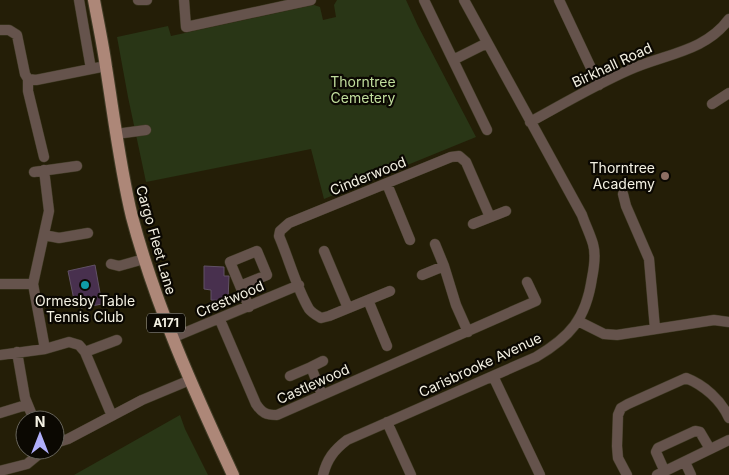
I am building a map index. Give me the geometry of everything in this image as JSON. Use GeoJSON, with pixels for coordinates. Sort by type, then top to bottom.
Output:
{"type":"FeatureCollection","features":[{"type":"Feature","properties":{"kind":"main road","name":"Cargo Fleet Lane"},"geometry":{"type":"LineString","coordinates":[[94,0],[124,182],[144,259],[172,338],[232,475]]}},
{"type":"Feature","properties":{"kind":"street"},"geometry":{"type":"LineString","coordinates":[[79,0],[91,69]]}},
{"type":"Feature","properties":{"kind":"street"},"geometry":{"type":"LineString","coordinates":[[138,0],[147,0]]}},
{"type":"Feature","properties":{"kind":"street"},"geometry":{"type":"LineString","coordinates":[[184,0],[186,27],[311,0]]}},
{"type":"Feature","properties":{"kind":"street"},"geometry":{"type":"LineString","coordinates":[[424,0],[487,130]]}},
{"type":"Feature","properties":{"kind":"street","name":"Carisbrooke Avenue"},"geometry":{"type":"LineString","coordinates":[[323,475],[326,462],[335,449],[347,440],[536,357],[557,345],[578,321],[586,304],[594,269],[593,246],[582,215],[464,0]]}},
{"type":"Feature","properties":{"kind":"street"},"geometry":{"type":"LineString","coordinates":[[559,0],[599,85]]}},
{"type":"Feature","properties":{"kind":"street","name":"Birkhall Road"},"geometry":{"type":"LineString","coordinates":[[530,122],[599,85],[650,61],[692,49],[712,37],[729,19]]}},
{"type":"Feature","properties":{"kind":"street"},"geometry":{"type":"LineString","coordinates":[[0,30],[9,30],[17,35],[24,74],[28,79],[28,91],[44,157]]}},
{"type":"Feature","properties":{"kind":"street"},"geometry":{"type":"LineString","coordinates":[[453,60],[487,43]]}},
{"type":"Feature","properties":{"kind":"street"},"geometry":{"type":"LineString","coordinates":[[28,79],[36,80],[106,66]]}},
{"type":"Feature","properties":{"kind":"street"},"geometry":{"type":"LineString","coordinates":[[712,104],[729,93]]}},
{"type":"Feature","properties":{"kind":"street"},"geometry":{"type":"LineString","coordinates":[[116,134],[146,130]]}},
{"type":"Feature","properties":{"kind":"street","name":"Cinderwood"},"geometry":{"type":"LineString","coordinates":[[348,308],[321,318],[310,310],[279,236],[284,226],[450,157],[459,156],[466,162],[490,217]]}},
{"type":"Feature","properties":{"kind":"street"},"geometry":{"type":"LineString","coordinates":[[45,349],[33,284],[49,206],[39,171],[77,166]]}},
{"type":"Feature","properties":{"kind":"street"},"geometry":{"type":"LineString","coordinates":[[387,184],[410,240]]}},
{"type":"Feature","properties":{"kind":"street"},"geometry":{"type":"LineString","coordinates":[[623,194],[626,206],[649,260],[655,329]]}},
{"type":"Feature","properties":{"kind":"street"},"geometry":{"type":"LineString","coordinates":[[473,224],[506,211]]}},
{"type":"Feature","properties":{"kind":"street"},"geometry":{"type":"LineString","coordinates":[[44,236],[59,238],[88,232]]}},
{"type":"Feature","properties":{"kind":"street"},"geometry":{"type":"LineString","coordinates":[[434,244],[468,332]]}},
{"type":"Feature","properties":{"kind":"street"},"geometry":{"type":"LineString","coordinates":[[324,251],[348,308],[390,291]]}},
{"type":"Feature","properties":{"kind":"street"},"geometry":{"type":"LineString","coordinates":[[111,264],[119,266],[144,259]]}},
{"type":"Feature","properties":{"kind":"street"},"geometry":{"type":"LineString","coordinates":[[422,275],[444,266]]}},
{"type":"Feature","properties":{"kind":"street","name":"Castlewood"},"geometry":{"type":"LineString","coordinates":[[220,320],[256,404],[261,412],[268,415],[276,415],[536,301],[527,282]]}},
{"type":"Feature","properties":{"kind":"street"},"geometry":{"type":"LineString","coordinates":[[0,285],[33,284]]}},
{"type":"Feature","properties":{"kind":"street","name":"Crestwood"},"geometry":{"type":"LineString","coordinates":[[172,338],[220,320],[299,285]]}},
{"type":"Feature","properties":{"kind":"street"},"geometry":{"type":"LineString","coordinates":[[240,286],[249,307]]}},
{"type":"Feature","properties":{"kind":"street"},"geometry":{"type":"LineString","coordinates":[[368,300],[386,346]]}},
{"type":"Feature","properties":{"kind":"street"},"geometry":{"type":"LineString","coordinates":[[578,321],[604,334],[617,335],[714,320],[729,322]]}},
{"type":"Feature","properties":{"kind":"street"},"geometry":{"type":"LineString","coordinates":[[85,352],[117,340]]}},
{"type":"Feature","properties":{"kind":"street"},"geometry":{"type":"LineString","coordinates":[[0,355],[45,349],[69,342],[79,345],[85,352],[112,416]]}},
{"type":"Feature","properties":{"kind":"street"},"geometry":{"type":"LineString","coordinates":[[17,352],[26,405],[29,410]]}},
{"type":"Feature","properties":{"kind":"street"},"geometry":{"type":"LineString","coordinates":[[290,376],[323,361]]}},
{"type":"Feature","properties":{"kind":"street"},"geometry":{"type":"LineString","coordinates":[[311,367],[322,395]]}},
{"type":"Feature","properties":{"kind":"street"},"geometry":{"type":"LineString","coordinates":[[493,376],[540,475]]}},
{"type":"Feature","properties":{"kind":"street"},"geometry":{"type":"LineString","coordinates":[[627,475],[618,458],[617,446],[618,415],[621,408],[628,404],[686,378],[717,399],[729,418]]}},
{"type":"Feature","properties":{"kind":"street"},"geometry":{"type":"LineString","coordinates":[[65,440],[142,400],[190,380]]}},
{"type":"Feature","properties":{"kind":"street"},"geometry":{"type":"LineString","coordinates":[[0,413],[26,405]]}},
{"type":"Feature","properties":{"kind":"street"},"geometry":{"type":"LineString","coordinates":[[388,422],[410,475]]}},
{"type":"Feature","properties":{"kind":"street"},"geometry":{"type":"LineString","coordinates":[[710,450],[700,432],[696,431],[658,448],[656,452],[661,473],[710,450],[729,440]]}},
{"type":"Feature","properties":{"kind":"street"},"geometry":{"type":"LineString","coordinates":[[0,471],[27,464],[32,460]]}},
{"type":"Feature","properties":{"kind":"street"},"geometry":{"type":"LineString","coordinates":[[685,462],[691,475]]}},
{"type":"Feature","properties":{"kind":"green space","name":"Thorntree Cemetery"},"geometry":{"type":"Polygon","coordinates":[[[337,0],[406,0],[476,137],[324,199],[311,149],[146,182],[117,37],[168,26],[171,36],[314,5],[320,7],[323,20],[336,17],[334,5],[337,0]]]}},
{"type":"Feature","properties":{"kind":"green space"},"geometry":{"type":"Polygon","coordinates":[[[180,415],[208,475],[74,475],[180,415]]]}},
{"type":"Feature","properties":{"kind":"building","name":"Ormesby Table Tennis Club"},"geometry":{"type":"Polygon","coordinates":[[[95,265],[102,304],[81,308],[79,299],[74,300],[68,271],[95,265]]]}},
{"type":"Feature","properties":{"kind":"building"},"geometry":{"type":"Polygon","coordinates":[[[204,266],[224,267],[224,276],[229,276],[228,301],[211,300],[211,290],[204,289],[204,266]]]}},
{"type":"Feature","properties":{"kind":"place","name":"Thorntree Academy"},"geometry":{"type":"Point","coordinates":[665,176]}},
{"type":"Feature","properties":{"kind":"place","name":"Ormesby Table Tennis Club"},"geometry":{"type":"Point","coordinates":[85,285]}}]}
